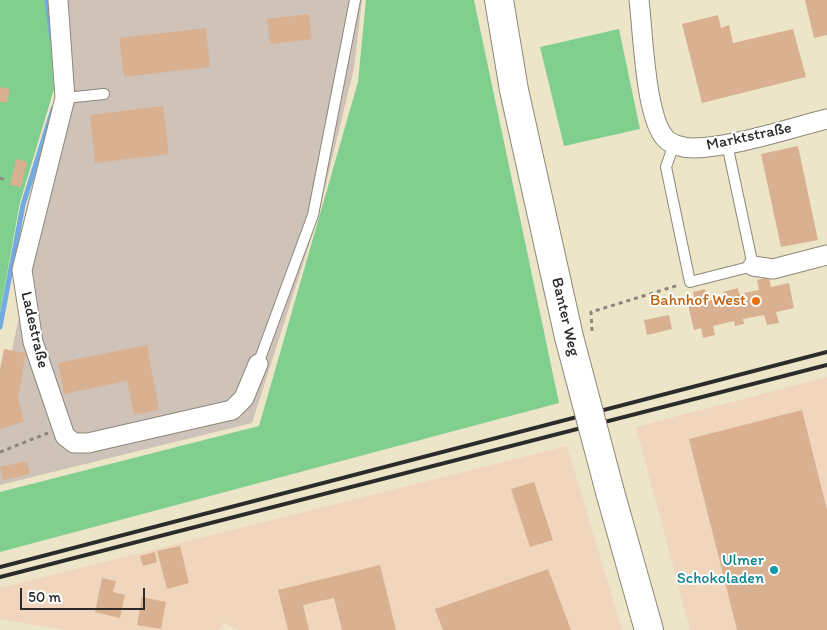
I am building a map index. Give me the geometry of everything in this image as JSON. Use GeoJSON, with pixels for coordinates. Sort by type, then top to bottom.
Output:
{"type":"FeatureCollection","features":[{"type":"Feature","properties":{"kind":"street","name":"Ladestraße"},"geometry":{"type":"LineString","coordinates":[[58,0],[65,98],[22,270],[33,342],[61,428]]}},
{"type":"Feature","properties":{"kind":"street","name":"Banter Weg"},"geometry":{"type":"LineString","coordinates":[[499,0],[514,90],[580,334],[610,492],[649,630]]}},
{"type":"Feature","properties":{"kind":"street"},"geometry":{"type":"LineString","coordinates":[[639,0],[650,100],[658,127],[665,138],[674,144]]}},
{"type":"Feature","properties":{"kind":"street","name":"Marktstraße"},"geometry":{"type":"LineString","coordinates":[[674,144],[691,148],[726,144],[827,119]]}},
{"type":"Feature","properties":{"kind":"street"},"geometry":{"type":"LineString","coordinates":[[753,266],[773,268],[827,255]]}},
{"type":"Feature","properties":{"kind":"street"},"geometry":{"type":"LineString","coordinates":[[61,428],[65,436],[74,443],[88,443],[232,410],[244,398],[258,364]]}},
{"type":"Feature","properties":{"kind":"lane"},"geometry":{"type":"LineString","coordinates":[[258,364],[312,214],[355,0]]}},
{"type":"Feature","properties":{"kind":"lane"},"geometry":{"type":"LineString","coordinates":[[65,98],[104,94]]}},
{"type":"Feature","properties":{"kind":"lane"},"geometry":{"type":"LineString","coordinates":[[674,144],[666,167],[690,282],[753,266],[726,144]]}},
{"type":"Feature","properties":{"kind":"path"},"geometry":{"type":"LineString","coordinates":[[0,178],[5,180]]}},
{"type":"Feature","properties":{"kind":"path"},"geometry":{"type":"LineString","coordinates":[[580,334],[591,312],[690,282]]}},
{"type":"Feature","properties":{"kind":"path"},"geometry":{"type":"LineString","coordinates":[[0,452],[61,428]]}},
{"type":"Feature","properties":{"kind":"shaded area"},"geometry":{"type":"Polygon","coordinates":[[[67,0],[362,0],[354,68],[318,217],[252,423],[0,485],[0,407],[28,274],[71,93],[67,0]]]}},
{"type":"Feature","properties":{"kind":"shaded area","name":"Ulmer Schokoladen"},"geometry":{"type":"Polygon","coordinates":[[[827,377],[827,630],[690,630],[636,427],[827,377]]]}},
{"type":"Feature","properties":{"kind":"shaded area"},"geometry":{"type":"Polygon","coordinates":[[[567,446],[622,630],[239,630],[224,623],[219,630],[64,630],[0,619],[0,588],[567,446]]]}},
{"type":"Feature","properties":{"kind":"green space"},"geometry":{"type":"Polygon","coordinates":[[[0,0],[48,0],[54,89],[20,202],[0,313],[0,0]]]}},
{"type":"Feature","properties":{"kind":"green space"},"geometry":{"type":"Polygon","coordinates":[[[366,0],[474,0],[559,403],[0,552],[0,492],[259,426],[358,82],[366,0]]]}},
{"type":"Feature","properties":{"kind":"green space"},"geometry":{"type":"Polygon","coordinates":[[[619,29],[640,129],[564,146],[540,47],[619,29]]]}},
{"type":"Feature","properties":{"kind":"building"},"geometry":{"type":"Polygon","coordinates":[[[805,0],[827,0],[827,35],[814,38],[805,0]]]}},
{"type":"Feature","properties":{"kind":"building"},"geometry":{"type":"Polygon","coordinates":[[[309,14],[312,39],[270,44],[267,19],[309,14]]]}},
{"type":"Feature","properties":{"kind":"building"},"geometry":{"type":"Polygon","coordinates":[[[718,15],[721,28],[729,25],[733,43],[793,29],[806,77],[702,103],[682,24],[718,15]]]}},
{"type":"Feature","properties":{"kind":"building"},"geometry":{"type":"Polygon","coordinates":[[[206,28],[210,67],[124,77],[119,38],[206,28]]]}},
{"type":"Feature","properties":{"kind":"building"},"geometry":{"type":"Polygon","coordinates":[[[0,87],[10,89],[7,103],[0,102],[0,87]]]}},
{"type":"Feature","properties":{"kind":"building"},"geometry":{"type":"Polygon","coordinates":[[[163,106],[169,154],[95,163],[90,115],[163,106]]]}},
{"type":"Feature","properties":{"kind":"building"},"geometry":{"type":"Polygon","coordinates":[[[798,146],[818,240],[781,247],[761,154],[798,146]]]}},
{"type":"Feature","properties":{"kind":"building"},"geometry":{"type":"Polygon","coordinates":[[[16,159],[27,162],[21,187],[10,185],[16,159]]]}},
{"type":"Feature","properties":{"kind":"building"},"geometry":{"type":"Polygon","coordinates":[[[769,277],[771,287],[789,283],[794,308],[776,312],[779,323],[767,325],[764,315],[743,319],[744,324],[735,326],[734,321],[713,326],[715,335],[703,338],[701,328],[694,330],[688,305],[695,303],[693,292],[705,289],[707,301],[724,297],[723,292],[738,288],[739,294],[759,290],[757,280],[769,277]]]}},
{"type":"Feature","properties":{"kind":"building"},"geometry":{"type":"Polygon","coordinates":[[[669,315],[672,329],[647,335],[644,320],[669,315]]]}},
{"type":"Feature","properties":{"kind":"building"},"geometry":{"type":"Polygon","coordinates":[[[147,345],[159,410],[134,415],[127,381],[64,394],[58,363],[147,345]]]}},
{"type":"Feature","properties":{"kind":"building"},"geometry":{"type":"Polygon","coordinates":[[[4,349],[26,353],[18,399],[24,422],[0,429],[0,369],[4,349]]]}},
{"type":"Feature","properties":{"kind":"building","name":"Ulmer Schokoladen"},"geometry":{"type":"Polygon","coordinates":[[[802,410],[827,510],[827,630],[737,630],[689,439],[802,410]]]}},
{"type":"Feature","properties":{"kind":"building"},"geometry":{"type":"Polygon","coordinates":[[[27,461],[30,474],[3,480],[0,467],[27,461]]]}},
{"type":"Feature","properties":{"kind":"building"},"geometry":{"type":"Polygon","coordinates":[[[534,482],[553,540],[530,547],[511,489],[534,482]]]}},
{"type":"Feature","properties":{"kind":"building"},"geometry":{"type":"Polygon","coordinates":[[[180,546],[189,583],[167,589],[157,551],[180,546]]]}},
{"type":"Feature","properties":{"kind":"building"},"geometry":{"type":"Polygon","coordinates":[[[155,552],[157,562],[143,566],[140,556],[155,552]]]}},
{"type":"Feature","properties":{"kind":"building"},"geometry":{"type":"Polygon","coordinates":[[[380,565],[396,630],[342,630],[334,598],[303,605],[309,630],[288,630],[278,590],[380,565]]]}},
{"type":"Feature","properties":{"kind":"building"},"geometry":{"type":"Polygon","coordinates":[[[548,569],[571,630],[443,630],[435,609],[548,569]]]}},
{"type":"Feature","properties":{"kind":"building"},"geometry":{"type":"Polygon","coordinates":[[[102,578],[116,581],[113,592],[125,595],[120,618],[95,612],[102,578]]]}},
{"type":"Feature","properties":{"kind":"building"},"geometry":{"type":"Polygon","coordinates":[[[142,597],[166,602],[161,629],[137,625],[142,597]]]}},
{"type":"Feature","properties":{"kind":"waterway"},"geometry":{"type":"LineString","coordinates":[[47,0],[52,39]]}},
{"type":"Feature","properties":{"kind":"waterway"},"geometry":{"type":"LineString","coordinates":[[0,327],[23,205],[53,109]]}},
{"type":"Feature","properties":{"kind":"railway"},"geometry":{"type":"LineString","coordinates":[[0,567],[827,352]]}},
{"type":"Feature","properties":{"kind":"railway"},"geometry":{"type":"LineString","coordinates":[[0,577],[827,365]]}},
{"type":"Feature","properties":{"kind":"place","name":"Bahnhof West"},"geometry":{"type":"Point","coordinates":[756,301]}},
{"type":"Feature","properties":{"kind":"place","name":"Ulmer Schokoladen"},"geometry":{"type":"Point","coordinates":[774,570]}}]}
